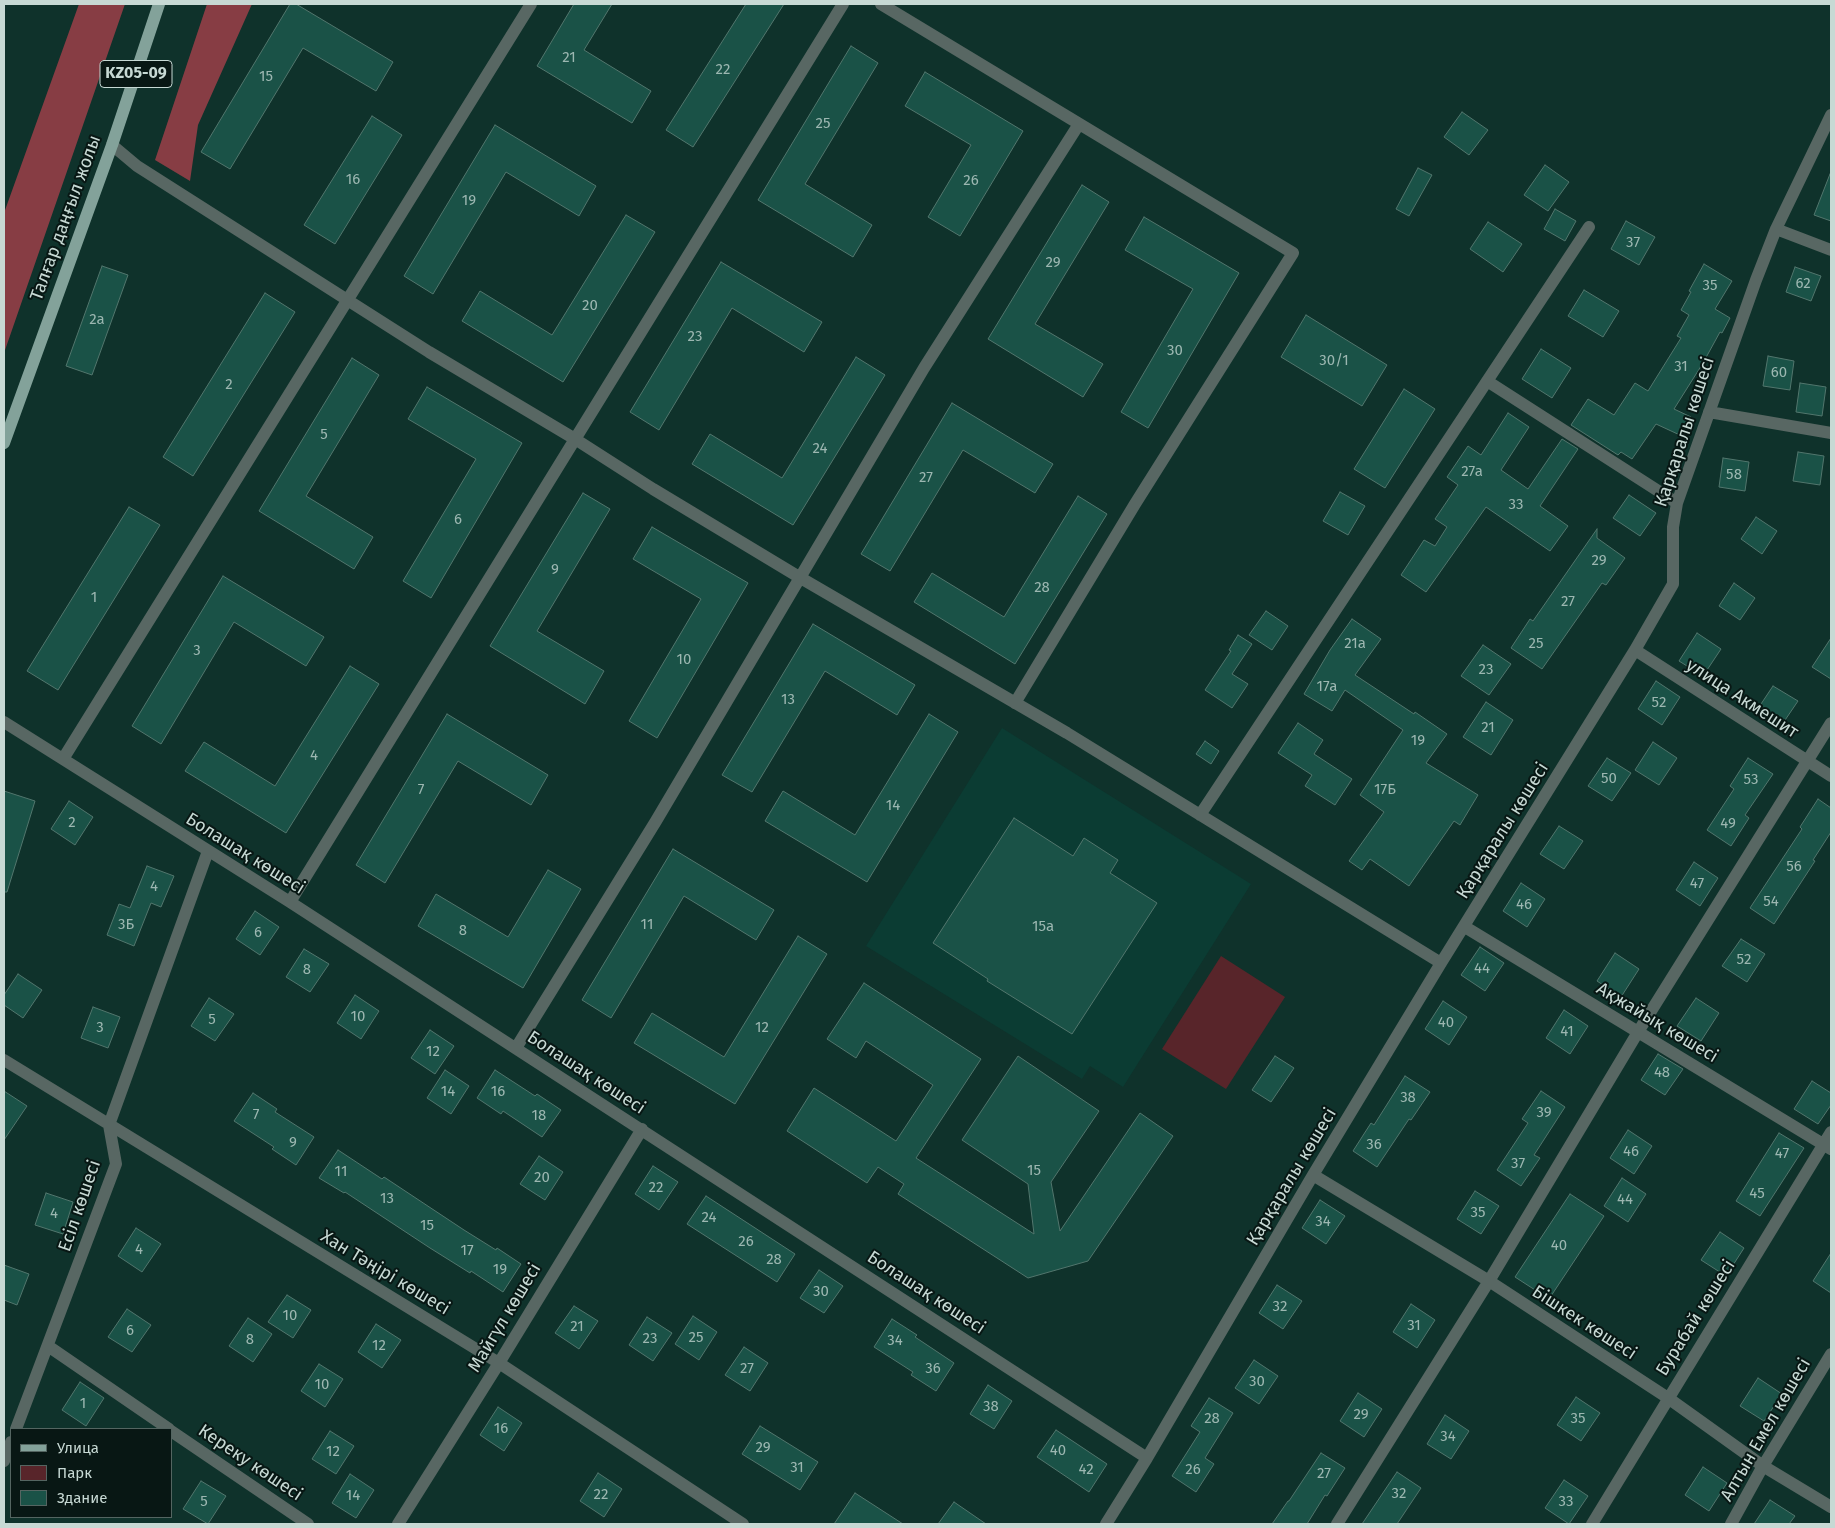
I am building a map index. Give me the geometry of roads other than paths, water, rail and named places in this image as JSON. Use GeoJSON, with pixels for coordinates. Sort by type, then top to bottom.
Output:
{"type":"FeatureCollection","features":[{"type":"Feature","properties":{"kind":"main road","name":"Талғар даңғыл жолы"},"geometry":{"type":"LineString","coordinates":[[4,443],[112,145],[159,4]]}},
{"type":"Feature","properties":{"kind":"street"},"geometry":{"type":"LineString","coordinates":[[63,759],[531,4]]}},
{"type":"Feature","properties":{"kind":"street"},"geometry":{"type":"LineString","coordinates":[[290,902],[843,4]]}},
{"type":"Feature","properties":{"kind":"street"},"geometry":{"type":"LineString","coordinates":[[882,4],[1292,253],[1135,504],[1015,703]]}},
{"type":"Feature","properties":{"kind":"street","name":"Қарқаралы көшесі"},"geometry":{"type":"LineString","coordinates":[[1106,1524],[1147,1458],[1313,1175],[1673,584],[1673,527],[1677,503],[1756,280],[1776,230],[1831,115]]}},
{"type":"Feature","properties":{"kind":"street"},"geometry":{"type":"LineString","coordinates":[[516,1048],[656,821],[924,368],[1079,124]]}},
{"type":"Feature","properties":{"kind":"street"},"geometry":{"type":"LineString","coordinates":[[112,145],[137,166],[429,352],[575,439],[653,489],[799,577],[1015,703],[1441,963]]}},
{"type":"Feature","properties":{"kind":"street"},"geometry":{"type":"LineString","coordinates":[[1200,815],[1589,227]]}},
{"type":"Feature","properties":{"kind":"street"},"geometry":{"type":"LineString","coordinates":[[1776,230],[1831,250]]}},
{"type":"Feature","properties":{"kind":"street"},"geometry":{"type":"LineString","coordinates":[[1487,381],[1677,503]]}},
{"type":"Feature","properties":{"kind":"street"},"geometry":{"type":"LineString","coordinates":[[1709,412],[1831,433]]}},
{"type":"Feature","properties":{"kind":"street","name":"улица Акмешит"},"geometry":{"type":"LineString","coordinates":[[1634,650],[1831,776]]}},
{"type":"Feature","properties":{"kind":"street","name":"Болашақ көшесі"},"geometry":{"type":"LineString","coordinates":[[4,722],[290,902],[1147,1458]]}},
{"type":"Feature","properties":{"kind":"street"},"geometry":{"type":"LineString","coordinates":[[1337,1524],[1489,1281],[1638,1032],[1831,723]]}},
{"type":"Feature","properties":{"kind":"street"},"geometry":{"type":"LineString","coordinates":[[109,1125],[208,851]]}},
{"type":"Feature","properties":{"kind":"street","name":"Ақжайық көшесі"},"geometry":{"type":"LineString","coordinates":[[1465,927],[1827,1147]]}},
{"type":"Feature","properties":{"kind":"street","name":"Хан Тәңірі көшесі"},"geometry":{"type":"LineString","coordinates":[[4,1060],[499,1363],[743,1524]]}},
{"type":"Feature","properties":{"kind":"street","name":"Есіл көшесі"},"geometry":{"type":"LineString","coordinates":[[16,1428],[116,1164],[109,1125]]}},
{"type":"Feature","properties":{"kind":"street","name":"Майгүл көшесі"},"geometry":{"type":"LineString","coordinates":[[398,1524],[642,1129]]}},
{"type":"Feature","properties":{"kind":"street","name":"Бурабай көшесі"},"geometry":{"type":"LineString","coordinates":[[1592,1524],[1668,1398],[1827,1147],[1831,1132]]}},
{"type":"Feature","properties":{"kind":"street","name":"Бішкек көшесі"},"geometry":{"type":"LineString","coordinates":[[1313,1175],[1489,1281],[1668,1398],[1763,1466],[1831,1506]]}},
{"type":"Feature","properties":{"kind":"street","name":"Кереку көшесі"},"geometry":{"type":"LineString","coordinates":[[48,1346],[167,1428]]}},
{"type":"Feature","properties":{"kind":"street","name":"Алтын Емел көшесі"},"geometry":{"type":"LineString","coordinates":[[1732,1524],[1763,1466],[1831,1354]]}},
{"type":"Feature","properties":{"kind":"street","name":"Кереку көшесі"},"geometry":{"type":"LineString","coordinates":[[172,1431],[308,1524]]}},
{"type":"Feature","properties":{"kind":"street"},"geometry":{"type":"LineString","coordinates":[[4,1461],[10,1445]]}}]}
